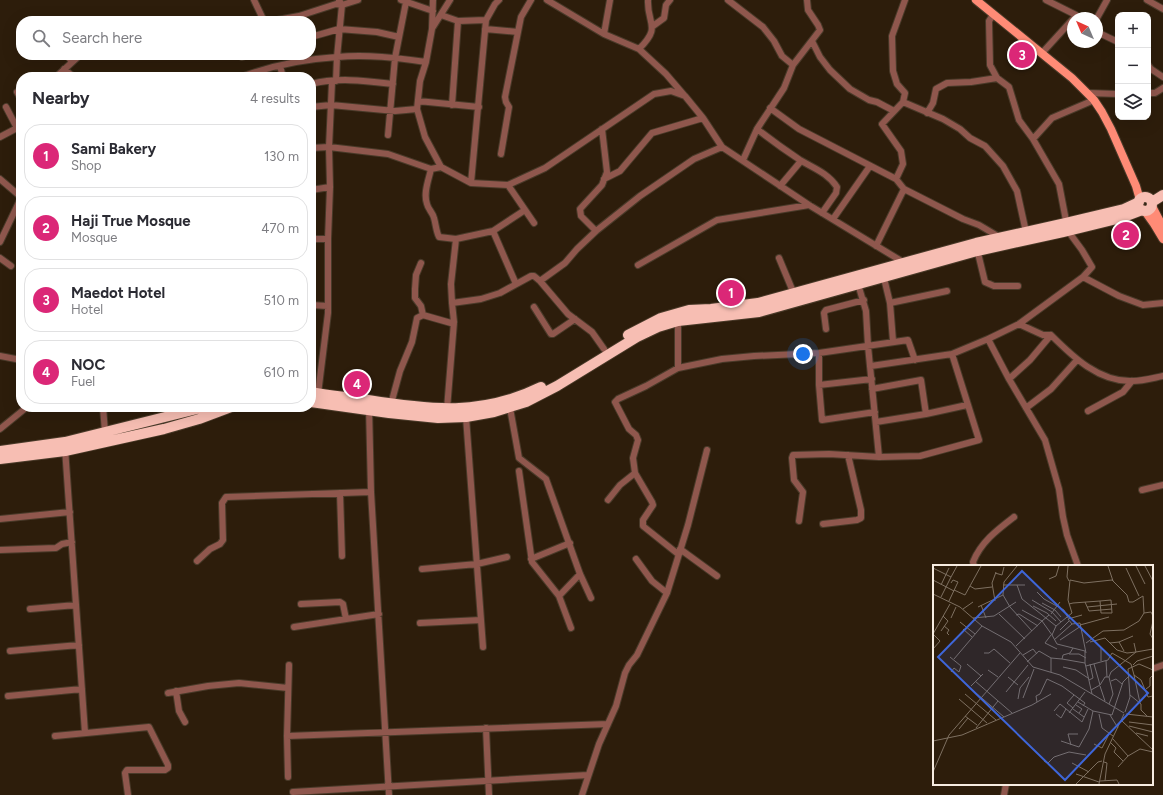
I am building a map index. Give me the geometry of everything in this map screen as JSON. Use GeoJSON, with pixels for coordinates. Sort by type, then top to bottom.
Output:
{"type":"FeatureCollection","features":[{"type":"Feature","properties":{"kind":"highway"},"geometry":{"type":"LineString","coordinates":[[316,402],[368,405],[391,404],[447,409],[481,406],[512,399],[555,383],[658,327],[678,321],[760,312],[858,284],[904,262],[1066,227],[1145,204],[1163,195]]}},
{"type":"Feature","properties":{"kind":"highway"},"geometry":{"type":"LineString","coordinates":[[316,393],[415,416],[438,418],[466,417],[510,408],[526,402],[604,350],[640,328],[660,318],[689,310],[711,309],[758,303],[977,247],[1001,238],[1026,232],[1066,227]]}},
{"type":"Feature","properties":{"kind":"highway"},"geometry":{"type":"LineString","coordinates":[[0,460],[163,423],[192,412]]}},
{"type":"Feature","properties":{"kind":"highway"},"geometry":{"type":"LineString","coordinates":[[0,451],[65,446],[105,432],[200,419],[218,412]]}},
{"type":"Feature","properties":{"kind":"main road"},"geometry":{"type":"LineString","coordinates":[[976,0],[1042,53],[1094,100],[1102,112],[1154,224],[1163,239]]}},
{"type":"Feature","properties":{"kind":"main road"},"geometry":{"type":"LineString","coordinates":[[1145,204],[1163,227]]}},
{"type":"Feature","properties":{"kind":"street"},"geometry":{"type":"LineString","coordinates":[[254,0],[262,16]]}},
{"type":"Feature","properties":{"kind":"street"},"geometry":{"type":"LineString","coordinates":[[299,16],[336,4],[358,0]]}},
{"type":"Feature","properties":{"kind":"street"},"geometry":{"type":"LineString","coordinates":[[433,0],[432,28],[426,62],[420,81],[417,109],[425,137],[441,167],[471,183],[508,185],[545,168],[654,94],[671,91],[685,96]]}},
{"type":"Feature","properties":{"kind":"street"},"geometry":{"type":"LineString","coordinates":[[432,28],[450,0]]}},
{"type":"Feature","properties":{"kind":"street"},"geometry":{"type":"LineString","coordinates":[[471,183],[486,20],[495,4],[500,0]]}},
{"type":"Feature","properties":{"kind":"street"},"geometry":{"type":"LineString","coordinates":[[501,154],[509,107],[505,98],[521,17],[531,0]]}},
{"type":"Feature","properties":{"kind":"street"},"geometry":{"type":"LineString","coordinates":[[547,0],[558,3],[604,34],[640,49],[666,74],[685,96],[703,118],[722,147],[809,205],[904,262]]}},
{"type":"Feature","properties":{"kind":"street"},"geometry":{"type":"LineString","coordinates":[[604,34],[610,0]]}},
{"type":"Feature","properties":{"kind":"street"},"geometry":{"type":"LineString","coordinates":[[640,49],[649,39],[653,26],[648,9],[648,0]]}},
{"type":"Feature","properties":{"kind":"street"},"geometry":{"type":"LineString","coordinates":[[653,26],[664,18],[666,5],[670,0]]}},
{"type":"Feature","properties":{"kind":"street"},"geometry":{"type":"LineString","coordinates":[[728,0],[763,27],[774,41],[782,56],[793,65]]}},
{"type":"Feature","properties":{"kind":"street"},"geometry":{"type":"LineString","coordinates":[[743,160],[757,129],[784,88],[793,65],[820,30],[808,10],[806,0]]}},
{"type":"Feature","properties":{"kind":"street"},"geometry":{"type":"LineString","coordinates":[[896,179],[903,164],[901,151],[882,124],[903,102],[905,93],[896,84],[893,71],[892,36],[904,0]]}},
{"type":"Feature","properties":{"kind":"street"},"geometry":{"type":"LineString","coordinates":[[1046,0],[1067,12]]}},
{"type":"Feature","properties":{"kind":"street"},"geometry":{"type":"LineString","coordinates":[[1100,12],[1107,0]]}},
{"type":"Feature","properties":{"kind":"street"},"geometry":{"type":"LineString","coordinates":[[1147,0],[1163,9]]}},
{"type":"Feature","properties":{"kind":"street"},"geometry":{"type":"LineString","coordinates":[[388,135],[395,58],[404,1],[433,11]]}},
{"type":"Feature","properties":{"kind":"street"},"geometry":{"type":"LineString","coordinates":[[316,387],[328,306],[330,187],[329,147],[331,105],[341,3]]}},
{"type":"Feature","properties":{"kind":"street"},"geometry":{"type":"LineString","coordinates":[[441,15],[458,21],[486,20]]}},
{"type":"Feature","properties":{"kind":"street"},"geometry":{"type":"LineString","coordinates":[[871,366],[952,354],[988,339],[1019,324],[1083,277],[1092,267],[1066,227],[1059,184],[1033,139],[1019,120],[1009,87],[997,78],[990,65],[989,21],[993,15]]}},
{"type":"Feature","properties":{"kind":"street"},"geometry":{"type":"LineString","coordinates":[[452,105],[458,21]]}},
{"type":"Feature","properties":{"kind":"street"},"geometry":{"type":"LineString","coordinates":[[1042,53],[1067,26]]}},
{"type":"Feature","properties":{"kind":"street"},"geometry":{"type":"LineString","coordinates":[[316,36],[339,29],[377,32],[399,37]]}},
{"type":"Feature","properties":{"kind":"street"},"geometry":{"type":"LineString","coordinates":[[485,29],[518,32]]}},
{"type":"Feature","properties":{"kind":"street"},"geometry":{"type":"LineString","coordinates":[[1103,35],[1115,41]]}},
{"type":"Feature","properties":{"kind":"street"},"geometry":{"type":"LineString","coordinates":[[812,41],[820,57],[830,70],[850,89],[868,100],[877,102],[894,111]]}},
{"type":"Feature","properties":{"kind":"street"},"geometry":{"type":"LineString","coordinates":[[316,59],[337,56],[395,58],[426,62]]}},
{"type":"Feature","properties":{"kind":"street"},"geometry":{"type":"LineString","coordinates":[[61,72],[74,60]]}},
{"type":"Feature","properties":{"kind":"street"},"geometry":{"type":"LineString","coordinates":[[259,72],[309,60]]}},
{"type":"Feature","properties":{"kind":"street"},"geometry":{"type":"LineString","coordinates":[[280,66],[282,72]]}},
{"type":"Feature","properties":{"kind":"street"},"geometry":{"type":"LineString","coordinates":[[64,69],[68,72]]}},
{"type":"Feature","properties":{"kind":"street"},"geometry":{"type":"LineString","coordinates":[[1151,69],[1163,77]]}},
{"type":"Feature","properties":{"kind":"street"},"geometry":{"type":"LineString","coordinates":[[927,113],[933,103],[936,89],[947,83],[971,82],[997,78]]}},
{"type":"Feature","properties":{"kind":"street"},"geometry":{"type":"LineString","coordinates":[[316,83],[364,80],[393,84]]}},
{"type":"Feature","properties":{"kind":"street"},"geometry":{"type":"LineString","coordinates":[[1151,93],[1155,93],[1163,88]]}},
{"type":"Feature","properties":{"kind":"street"},"geometry":{"type":"LineString","coordinates":[[1088,93],[1115,94]]}},
{"type":"Feature","properties":{"kind":"street"},"geometry":{"type":"LineString","coordinates":[[1033,139],[1052,118],[1094,100]]}},
{"type":"Feature","properties":{"kind":"street"},"geometry":{"type":"LineString","coordinates":[[418,102],[479,107]]}},
{"type":"Feature","properties":{"kind":"street"},"geometry":{"type":"LineString","coordinates":[[903,102],[960,129],[970,138],[985,146],[1003,166],[1017,191],[1026,232]]}},
{"type":"Feature","properties":{"kind":"street"},"geometry":{"type":"LineString","coordinates":[[316,106],[331,105],[390,110],[417,109]]}},
{"type":"Feature","properties":{"kind":"street"},"geometry":{"type":"LineString","coordinates":[[6,107],[16,121]]}},
{"type":"Feature","properties":{"kind":"street"},"geometry":{"type":"LineString","coordinates":[[770,108],[799,129],[896,179],[904,189],[963,219],[979,225],[1001,238]]}},
{"type":"Feature","properties":{"kind":"street"},"geometry":{"type":"LineString","coordinates":[[604,179],[620,171],[652,133],[703,118]]}},
{"type":"Feature","properties":{"kind":"street"},"geometry":{"type":"LineString","coordinates":[[0,137],[16,127]]}},
{"type":"Feature","properties":{"kind":"street"},"geometry":{"type":"LineString","coordinates":[[596,231],[581,216],[580,209],[602,185],[607,172],[602,129]]}},
{"type":"Feature","properties":{"kind":"street"},"geometry":{"type":"LineString","coordinates":[[757,129],[801,161],[818,170],[832,180],[837,187],[836,193],[822,213]]}},
{"type":"Feature","properties":{"kind":"street"},"geometry":{"type":"LineString","coordinates":[[316,148],[329,147],[388,154],[431,169],[441,167]]}},
{"type":"Feature","properties":{"kind":"street"},"geometry":{"type":"LineString","coordinates":[[540,281],[565,263],[596,231],[640,196],[694,159],[722,147]]}},
{"type":"Feature","properties":{"kind":"street"},"geometry":{"type":"LineString","coordinates":[[780,186],[801,161]]}},
{"type":"Feature","properties":{"kind":"street"},"geometry":{"type":"LineString","coordinates":[[833,219],[870,166]]}},
{"type":"Feature","properties":{"kind":"street"},"geometry":{"type":"LineString","coordinates":[[431,169],[427,186],[426,200],[427,205],[434,217],[437,232],[440,237],[456,239],[493,231],[525,210]]}},
{"type":"Feature","properties":{"kind":"street"},"geometry":{"type":"LineString","coordinates":[[0,179],[16,191]]}},
{"type":"Feature","properties":{"kind":"street"},"geometry":{"type":"LineString","coordinates":[[508,185],[534,222]]}},
{"type":"Feature","properties":{"kind":"street"},"geometry":{"type":"LineString","coordinates":[[316,189],[330,187]]}},
{"type":"Feature","properties":{"kind":"street"},"geometry":{"type":"LineString","coordinates":[[876,246],[904,189]]}},
{"type":"Feature","properties":{"kind":"street"},"geometry":{"type":"LineString","coordinates":[[0,242],[16,204]]}},
{"type":"Feature","properties":{"kind":"street"},"geometry":{"type":"LineString","coordinates":[[638,266],[717,220],[809,205]]}},
{"type":"Feature","properties":{"kind":"street"},"geometry":{"type":"LineString","coordinates":[[493,231],[516,284]]}},
{"type":"Feature","properties":{"kind":"street"},"geometry":{"type":"LineString","coordinates":[[316,239],[328,239]]}},
{"type":"Feature","properties":{"kind":"street"},"geometry":{"type":"LineString","coordinates":[[447,409],[454,322],[451,284],[456,239]]}},
{"type":"Feature","properties":{"kind":"street"},"geometry":{"type":"LineString","coordinates":[[977,247],[985,282],[994,286],[1018,286]]}},
{"type":"Feature","properties":{"kind":"street"},"geometry":{"type":"LineString","coordinates":[[0,258],[11,266]]}},
{"type":"Feature","properties":{"kind":"street"},"geometry":{"type":"LineString","coordinates":[[779,258],[794,294]]}},
{"type":"Feature","properties":{"kind":"street"},"geometry":{"type":"LineString","coordinates":[[421,263],[416,276],[415,298],[421,306],[423,315]]}},
{"type":"Feature","properties":{"kind":"street"},"geometry":{"type":"LineString","coordinates":[[883,272],[890,303],[893,341]]}},
{"type":"Feature","properties":{"kind":"street"},"geometry":{"type":"LineString","coordinates":[[452,303],[481,299],[500,293],[531,276],[534,276],[562,307],[592,332],[604,350]]}},
{"type":"Feature","properties":{"kind":"street"},"geometry":{"type":"LineString","coordinates":[[1083,277],[1119,296],[1143,305],[1163,303]]}},
{"type":"Feature","properties":{"kind":"street"},"geometry":{"type":"LineString","coordinates":[[858,284],[864,300],[866,311],[879,457]]}},
{"type":"Feature","properties":{"kind":"street"},"geometry":{"type":"LineString","coordinates":[[890,303],[947,291]]}},
{"type":"Feature","properties":{"kind":"street"},"geometry":{"type":"LineString","coordinates":[[826,329],[824,313],[826,310],[864,300]]}},
{"type":"Feature","properties":{"kind":"street"},"geometry":{"type":"LineString","coordinates":[[316,305],[328,306]]}},
{"type":"Feature","properties":{"kind":"street"},"geometry":{"type":"LineString","coordinates":[[534,307],[551,334],[575,319]]}},
{"type":"Feature","properties":{"kind":"street"},"geometry":{"type":"LineString","coordinates":[[391,404],[400,371],[412,342],[417,318],[423,315],[451,323],[454,322]]}},
{"type":"Feature","properties":{"kind":"street"},"geometry":{"type":"LineString","coordinates":[[678,321],[678,368]]}},
{"type":"Feature","properties":{"kind":"street"},"geometry":{"type":"LineString","coordinates":[[1019,324],[1043,335],[1051,336],[1076,360],[1106,377],[1132,381],[1163,376]]}},
{"type":"Feature","properties":{"kind":"street"},"geometry":{"type":"LineString","coordinates":[[1009,379],[1030,360],[1051,336]]}},
{"type":"Feature","properties":{"kind":"street"},"geometry":{"type":"LineString","coordinates":[[988,339],[1009,379],[1045,440],[1059,489],[1067,535],[1078,565]]}},
{"type":"Feature","properties":{"kind":"street"},"geometry":{"type":"LineString","coordinates":[[717,576],[644,526],[643,520],[653,505],[635,473],[633,458],[638,440],[636,435],[629,429],[615,402],[618,399],[646,386],[678,368],[722,359],[819,353],[908,340],[915,360]]}},
{"type":"Feature","properties":{"kind":"street"},"geometry":{"type":"LineString","coordinates":[[819,353],[819,386],[822,420],[875,412]]}},
{"type":"Feature","properties":{"kind":"street"},"geometry":{"type":"LineString","coordinates":[[799,521],[803,492],[794,480],[793,456],[829,454],[879,457],[920,456],[979,440],[952,354]]}},
{"type":"Feature","properties":{"kind":"street"},"geometry":{"type":"LineString","coordinates":[[0,356],[16,359]]}},
{"type":"Feature","properties":{"kind":"street"},"geometry":{"type":"LineString","coordinates":[[1026,408],[1051,389],[1076,360]]}},
{"type":"Feature","properties":{"kind":"street"},"geometry":{"type":"LineString","coordinates":[[819,386],[872,379]]}},
{"type":"Feature","properties":{"kind":"street"},"geometry":{"type":"LineString","coordinates":[[872,389],[921,380],[926,414]]}},
{"type":"Feature","properties":{"kind":"street"},"geometry":{"type":"LineString","coordinates":[[1088,411],[1123,392],[1132,381]]}},
{"type":"Feature","properties":{"kind":"street"},"geometry":{"type":"LineString","coordinates":[[368,405],[371,492],[389,795]]}},
{"type":"Feature","properties":{"kind":"street"},"geometry":{"type":"LineString","coordinates":[[876,422],[926,414],[967,405]]}},
{"type":"Feature","properties":{"kind":"street"},"geometry":{"type":"LineString","coordinates":[[510,408],[519,458],[546,479],[580,574],[591,598]]}},
{"type":"Feature","properties":{"kind":"street"},"geometry":{"type":"LineString","coordinates":[[0,429],[21,412]]}},
{"type":"Feature","properties":{"kind":"street"},"geometry":{"type":"LineString","coordinates":[[103,412],[105,432]]}},
{"type":"Feature","properties":{"kind":"street"},"geometry":{"type":"LineString","coordinates":[[466,417],[483,648]]}},
{"type":"Feature","properties":{"kind":"street"},"geometry":{"type":"LineString","coordinates":[[65,446],[85,733]]}},
{"type":"Feature","properties":{"kind":"street"},"geometry":{"type":"LineString","coordinates":[[582,795],[588,775],[616,706],[627,669],[637,655],[667,593],[688,525],[707,450]]}},
{"type":"Feature","properties":{"kind":"street"},"geometry":{"type":"LineString","coordinates":[[823,524],[857,520],[861,518],[861,510],[848,455]]}},
{"type":"Feature","properties":{"kind":"street"},"geometry":{"type":"LineString","coordinates":[[519,471],[531,559],[534,566],[559,596],[571,628]]}},
{"type":"Feature","properties":{"kind":"street"},"geometry":{"type":"LineString","coordinates":[[608,500],[620,485],[635,473]]}},
{"type":"Feature","properties":{"kind":"street"},"geometry":{"type":"LineString","coordinates":[[1142,490],[1163,485]]}},
{"type":"Feature","properties":{"kind":"street"},"geometry":{"type":"LineString","coordinates":[[197,561],[210,549],[220,544],[223,540],[222,503],[226,497],[371,492]]}},
{"type":"Feature","properties":{"kind":"street"},"geometry":{"type":"LineString","coordinates":[[340,493],[342,556]]}},
{"type":"Feature","properties":{"kind":"street"},"geometry":{"type":"LineString","coordinates":[[0,519],[70,512]]}},
{"type":"Feature","properties":{"kind":"street"},"geometry":{"type":"LineString","coordinates":[[974,565],[973,562],[977,552],[983,544],[996,531],[1014,517]]}},
{"type":"Feature","properties":{"kind":"street"},"geometry":{"type":"LineString","coordinates":[[0,550],[56,548],[62,544],[72,542]]}},
{"type":"Feature","properties":{"kind":"street"},"geometry":{"type":"LineString","coordinates":[[531,559],[570,543]]}},
{"type":"Feature","properties":{"kind":"street"},"geometry":{"type":"LineString","coordinates":[[422,569],[477,564],[507,557]]}},
{"type":"Feature","properties":{"kind":"street"},"geometry":{"type":"LineString","coordinates":[[636,559],[652,581],[667,593]]}},
{"type":"Feature","properties":{"kind":"street"},"geometry":{"type":"LineString","coordinates":[[559,596],[580,574]]}},
{"type":"Feature","properties":{"kind":"street"},"geometry":{"type":"LineString","coordinates":[[301,604],[340,602],[343,604],[346,619]]}},
{"type":"Feature","properties":{"kind":"street"},"geometry":{"type":"LineString","coordinates":[[30,609],[76,605]]}},
{"type":"Feature","properties":{"kind":"street"},"geometry":{"type":"LineString","coordinates":[[294,627],[379,614]]}},
{"type":"Feature","properties":{"kind":"street"},"geometry":{"type":"LineString","coordinates":[[420,623],[481,620]]}},
{"type":"Feature","properties":{"kind":"street"},"geometry":{"type":"LineString","coordinates":[[10,651],[79,645]]}},
{"type":"Feature","properties":{"kind":"street"},"geometry":{"type":"LineString","coordinates":[[288,777],[287,736],[289,665]]}},
{"type":"Feature","properties":{"kind":"street"},"geometry":{"type":"LineString","coordinates":[[1153,669],[1163,665]]}},
{"type":"Feature","properties":{"kind":"street"},"geometry":{"type":"LineString","coordinates":[[168,693],[208,686],[239,683],[288,688]]}},
{"type":"Feature","properties":{"kind":"street"},"geometry":{"type":"LineString","coordinates":[[8,696],[82,689]]}},
{"type":"Feature","properties":{"kind":"street"},"geometry":{"type":"LineString","coordinates":[[176,691],[179,711],[185,722]]}},
{"type":"Feature","properties":{"kind":"street"},"geometry":{"type":"LineString","coordinates":[[287,736],[608,724]]}},
{"type":"Feature","properties":{"kind":"street"},"geometry":{"type":"LineString","coordinates":[[55,736],[146,726],[149,727],[168,765],[168,768],[165,770],[127,770],[125,773],[128,795]]}},
{"type":"Feature","properties":{"kind":"street"},"geometry":{"type":"LineString","coordinates":[[486,728],[489,795]]}},
{"type":"Feature","properties":{"kind":"street"},"geometry":{"type":"LineString","coordinates":[[293,792],[588,775]]}},
{"type":"Feature","properties":{"kind":"street"},"geometry":{"type":"LineString","coordinates":[[1004,795],[1006,785]]}},
{"type":"Feature","properties":{"kind":"place","name":"Maedot Hotel"},"geometry":{"type":"Point","coordinates":[1022,55]}},
{"type":"Feature","properties":{"kind":"place","name":"Haji True Mosque"},"geometry":{"type":"Point","coordinates":[1126,235]}},
{"type":"Feature","properties":{"kind":"place","name":"Sami Bakery"},"geometry":{"type":"Point","coordinates":[731,293]}},
{"type":"Feature","properties":{"kind":"place","name":"NOC"},"geometry":{"type":"Point","coordinates":[357,384]}}]}
